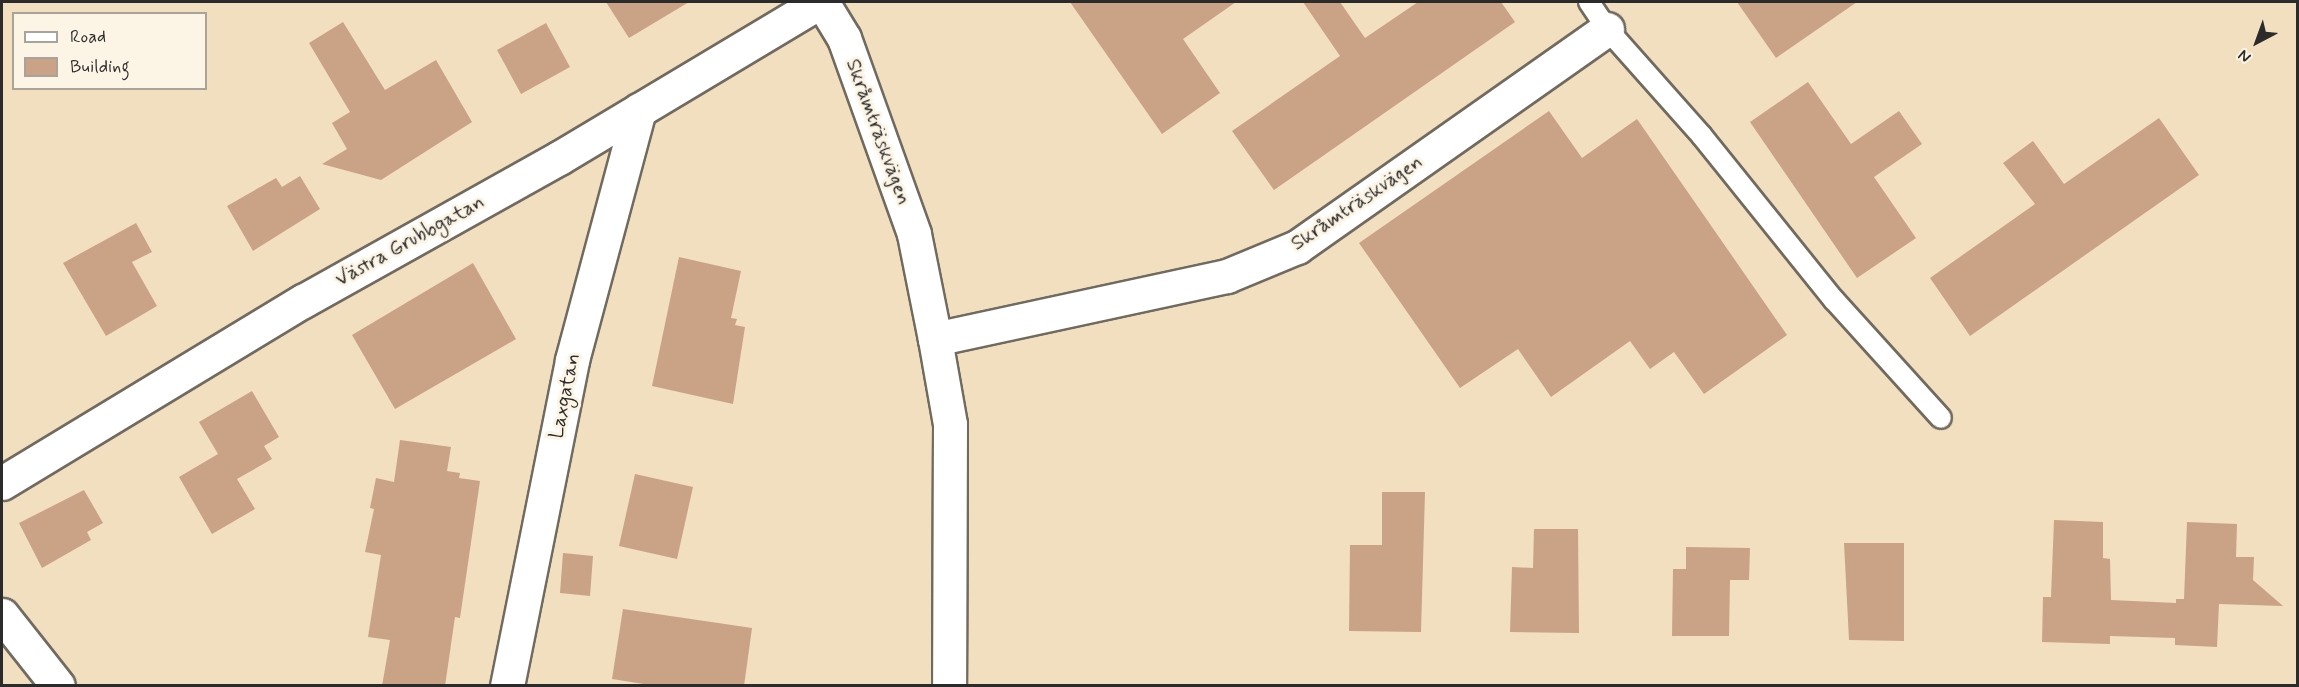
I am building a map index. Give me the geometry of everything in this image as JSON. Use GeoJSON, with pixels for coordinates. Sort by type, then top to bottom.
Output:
{"type":"FeatureCollection","features":[{"type":"Feature","properties":{"kind":"street","name":"Västra Grubbgatan"},"geometry":{"type":"LineString","coordinates":[[2,483],[303,301],[639,110],[821,2]]}},
{"type":"Feature","properties":{"kind":"street","name":"Skråmträskvägen"},"geometry":{"type":"LineString","coordinates":[[821,2],[844,38],[914,234],[935,339],[950,424],[950,686]]}},
{"type":"Feature","properties":{"kind":"street","name":"Skråmträskvägen"},"geometry":{"type":"LineString","coordinates":[[935,339],[1227,276],[1297,246],[1607,29]]}},
{"type":"Feature","properties":{"kind":"street","name":"Laxgatan"},"geometry":{"type":"LineString","coordinates":[[509,685],[572,360],[639,110]]}},
{"type":"Feature","properties":{"kind":"street"},"geometry":{"type":"LineString","coordinates":[[2,615],[58,686]]}},
{"type":"Feature","properties":{"kind":"lane"},"geometry":{"type":"LineString","coordinates":[[1589,2],[1607,29],[1702,136],[1834,300],[1941,418]]}},
{"type":"Feature","properties":{"kind":"building"},"geometry":{"type":"Polygon","coordinates":[[[606,2],[689,2],[629,38],[606,2]]]}},
{"type":"Feature","properties":{"kind":"building"},"geometry":{"type":"Polygon","coordinates":[[[1070,2],[1236,2],[1183,39],[1220,93],[1162,134],[1070,2]]]}},
{"type":"Feature","properties":{"kind":"building"},"geometry":{"type":"Polygon","coordinates":[[[1303,2],[1340,2],[1365,38],[1418,2],[1501,2],[1515,22],[1274,190],[1232,131],[1340,56],[1303,2]]]}},
{"type":"Feature","properties":{"kind":"building"},"geometry":{"type":"Polygon","coordinates":[[[1737,2],[1857,2],[1776,58],[1737,2]]]}},
{"type":"Feature","properties":{"kind":"building"},"geometry":{"type":"Polygon","coordinates":[[[343,22],[385,90],[436,60],[472,122],[381,180],[322,164],[347,149],[332,123],[350,112],[309,43],[343,22]]]}},
{"type":"Feature","properties":{"kind":"building"},"geometry":{"type":"Polygon","coordinates":[[[546,23],[570,67],[521,94],[497,50],[546,23]]]}},
{"type":"Feature","properties":{"kind":"building"},"geometry":{"type":"Polygon","coordinates":[[[1808,82],[1851,144],[1899,111],[1922,144],[1874,177],[1916,238],[1857,278],[1750,122],[1808,82]]]}},
{"type":"Feature","properties":{"kind":"building"},"geometry":{"type":"Polygon","coordinates":[[[1549,111],[1582,158],[1637,119],[1787,335],[1704,394],[1674,352],[1650,369],[1630,341],[1551,397],[1518,349],[1460,388],[1359,243],[1549,111]]]}},
{"type":"Feature","properties":{"kind":"building"},"geometry":{"type":"Polygon","coordinates":[[[2159,118],[2199,175],[1970,336],[1930,278],[2035,204],[2003,163],[2033,141],[2064,184],[2159,118]]]}},
{"type":"Feature","properties":{"kind":"building"},"geometry":{"type":"Polygon","coordinates":[[[300,176],[320,209],[253,251],[227,206],[276,178],[282,187],[300,176]]]}},
{"type":"Feature","properties":{"kind":"building"},"geometry":{"type":"Polygon","coordinates":[[[136,223],[152,252],[132,262],[157,306],[106,336],[63,263],[136,223]]]}},
{"type":"Feature","properties":{"kind":"building"},"geometry":{"type":"Polygon","coordinates":[[[679,257],[741,271],[731,318],[737,319],[735,325],[745,327],[733,404],[652,386],[679,257]]]}},
{"type":"Feature","properties":{"kind":"building"},"geometry":{"type":"Polygon","coordinates":[[[473,263],[516,339],[395,409],[352,335],[473,263]]]}},
{"type":"Feature","properties":{"kind":"building"},"geometry":{"type":"Polygon","coordinates":[[[252,391],[279,437],[264,446],[272,459],[237,479],[255,509],[212,534],[179,477],[218,454],[199,422],[252,391]]]}},
{"type":"Feature","properties":{"kind":"building"},"geometry":{"type":"Polygon","coordinates":[[[400,440],[451,447],[447,471],[460,473],[459,478],[480,481],[460,618],[455,617],[445,686],[382,686],[390,640],[368,637],[381,555],[365,552],[374,509],[370,508],[376,478],[394,482],[400,440]]]}},
{"type":"Feature","properties":{"kind":"building"},"geometry":{"type":"Polygon","coordinates":[[[635,474],[693,487],[677,559],[619,546],[635,474]]]}},
{"type":"Feature","properties":{"kind":"building"},"geometry":{"type":"Polygon","coordinates":[[[84,490],[103,523],[87,532],[91,540],[42,568],[19,523],[84,490]]]}},
{"type":"Feature","properties":{"kind":"building"},"geometry":{"type":"Polygon","coordinates":[[[1382,492],[1425,492],[1421,632],[1349,631],[1350,545],[1382,545],[1382,492]]]}},
{"type":"Feature","properties":{"kind":"building"},"geometry":{"type":"Polygon","coordinates":[[[2054,520],[2103,522],[2103,558],[2110,559],[2111,600],[2176,603],[2176,599],[2184,599],[2187,522],[2237,524],[2236,557],[2254,557],[2253,580],[2283,606],[2219,604],[2217,647],[2175,645],[2175,638],[2110,636],[2110,644],[2042,642],[2043,597],[2051,597],[2054,520]]]}},
{"type":"Feature","properties":{"kind":"building"},"geometry":{"type":"Polygon","coordinates":[[[1534,529],[1578,529],[1579,633],[1510,632],[1512,567],[1533,568],[1534,529]]]}},
{"type":"Feature","properties":{"kind":"building"},"geometry":{"type":"Polygon","coordinates":[[[1844,543],[1904,543],[1904,641],[1849,640],[1844,543]]]}},
{"type":"Feature","properties":{"kind":"building"},"geometry":{"type":"Polygon","coordinates":[[[1686,547],[1750,548],[1749,580],[1730,580],[1729,636],[1672,636],[1673,569],[1686,569],[1686,547]]]}},
{"type":"Feature","properties":{"kind":"building"},"geometry":{"type":"Polygon","coordinates":[[[563,553],[593,556],[590,596],[560,593],[563,553]]]}},
{"type":"Feature","properties":{"kind":"building"},"geometry":{"type":"Polygon","coordinates":[[[623,609],[752,628],[744,686],[656,686],[612,679],[623,609]]]}}]}
